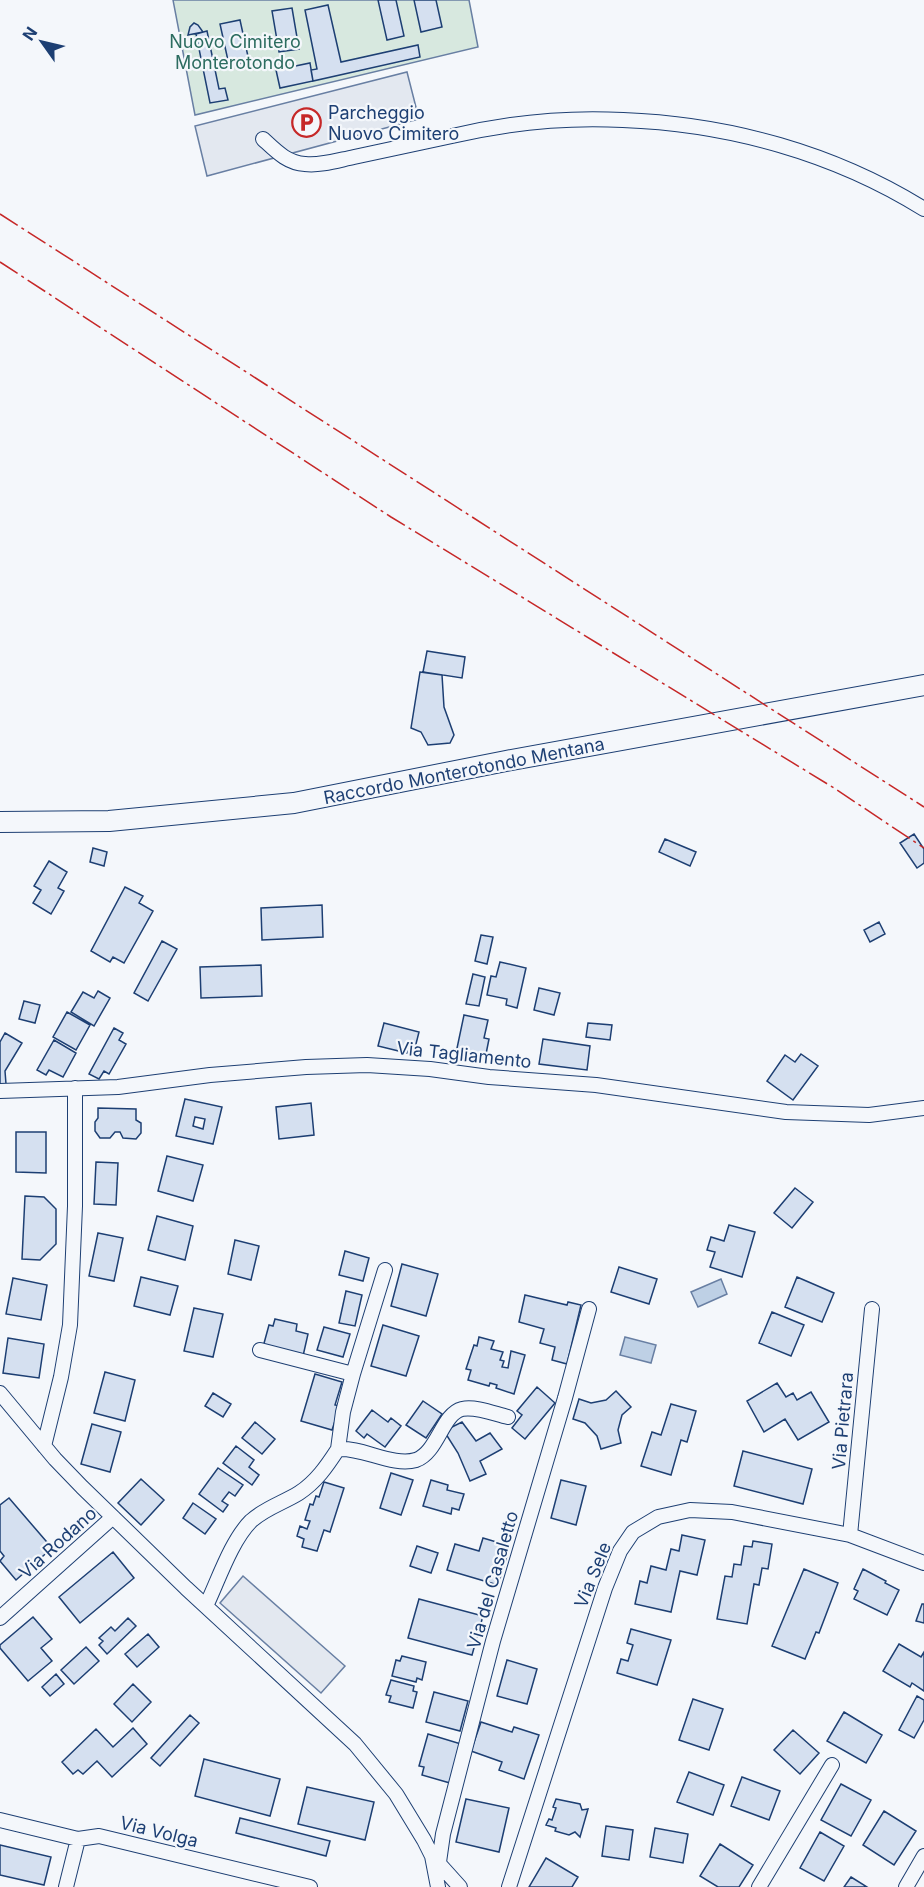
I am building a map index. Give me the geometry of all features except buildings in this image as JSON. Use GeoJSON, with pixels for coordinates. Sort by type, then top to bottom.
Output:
{"type":"FeatureCollection","features":[{"type":"Feature","properties":{"kind":"main road","name":"Raccordo Monterotondo Mentana"},"geometry":{"type":"LineString","coordinates":[[0,822],[109,821],[286,804],[506,761],[924,685]]}},
{"type":"Feature","properties":{"kind":"street"},"geometry":{"type":"LineString","coordinates":[[263,139],[288,160],[312,164],[455,135],[524,124],[590,119],[663,123],[753,138],[815,156],[874,181],[924,209]]}},
{"type":"Feature","properties":{"kind":"street","name":"Via Tagliamento"},"geometry":{"type":"LineString","coordinates":[[0,1091],[118,1087],[210,1075],[306,1067],[367,1065],[430,1069],[499,1078],[596,1084],[786,1112],[869,1115],[924,1108]]}},
{"type":"Feature","properties":{"kind":"street"},"geometry":{"type":"LineString","coordinates":[[44,1446],[61,1377],[70,1325],[75,1206],[75,1088]]}},
{"type":"Feature","properties":{"kind":"street"},"geometry":{"type":"LineString","coordinates":[[206,1606],[235,1545],[246,1528],[261,1514],[314,1481],[324,1471],[338,1449],[343,1412],[385,1270]]}},
{"type":"Feature","properties":{"kind":"street","name":"Via del Casaletto"},"geometry":{"type":"LineString","coordinates":[[427,1887],[493,1641],[589,1309]]}},
{"type":"Feature","properties":{"kind":"street","name":"Via Pietrara"},"geometry":{"type":"LineString","coordinates":[[850,1535],[872,1309]]}},
{"type":"Feature","properties":{"kind":"street"},"geometry":{"type":"LineString","coordinates":[[260,1350],[353,1374]]}},
{"type":"Feature","properties":{"kind":"street"},"geometry":{"type":"LineString","coordinates":[[0,1393],[82,1487],[355,1744],[396,1794],[435,1859],[460,1887]]}},
{"type":"Feature","properties":{"kind":"street"},"geometry":{"type":"LineString","coordinates":[[338,1449],[353,1449],[396,1460],[414,1460],[429,1450],[449,1419],[458,1411],[471,1409],[508,1417]]}},
{"type":"Feature","properties":{"kind":"street","name":"Via Sele"},"geometry":{"type":"LineString","coordinates":[[509,1887],[605,1588],[620,1551],[633,1533],[650,1521],[669,1513],[702,1510],[732,1512],[850,1535],[924,1563]]}},
{"type":"Feature","properties":{"kind":"street","name":"Via Rodano"},"geometry":{"type":"LineString","coordinates":[[0,1618],[113,1517]]}},
{"type":"Feature","properties":{"kind":"street"},"geometry":{"type":"LineString","coordinates":[[759,1887],[832,1765]]}},
{"type":"Feature","properties":{"kind":"street","name":"Via Volga"},"geometry":{"type":"LineString","coordinates":[[0,1820],[78,1839],[99,1836],[310,1887]]}},
{"type":"Feature","properties":{"kind":"street"},"geometry":{"type":"LineString","coordinates":[[66,1887],[78,1839]]}},
{"type":"Feature","properties":{"kind":"street"},"geometry":{"type":"LineString","coordinates":[[906,1887],[924,1856]]}},
{"type":"Feature","properties":{"kind":"street"},"geometry":{"type":"LineString","coordinates":[[435,1859],[438,1887]]}},
{"type":"Feature","properties":{"kind":"green space","name":"Nuovo Cimitero Monterotondo"},"geometry":{"type":"Polygon","coordinates":[[[173,0],[469,0],[478,47],[195,115],[173,0]]]}},
{"type":"Feature","properties":{"kind":"shaded area","name":"Parcheggio Nuovo Cimitero"},"geometry":{"type":"Polygon","coordinates":[[[407,72],[419,119],[207,176],[195,126],[407,72]]]}},
{"type":"Feature","properties":{"kind":"shaded area"},"geometry":{"type":"Polygon","coordinates":[[[243,1576],[345,1666],[321,1693],[220,1603],[243,1576]]]}},
{"type":"Feature","properties":{"kind":"water"},"geometry":{"type":"Polygon","coordinates":[[[721,1279],[727,1294],[698,1307],[691,1292],[721,1279]]]}},
{"type":"Feature","properties":{"kind":"water"},"geometry":{"type":"Polygon","coordinates":[[[625,1337],[656,1345],[651,1363],[620,1355],[625,1337]]]}},
{"type":"Feature","properties":{"kind":"power"},"geometry":{"type":"LineString","coordinates":[[0,214],[924,807]]}},
{"type":"Feature","properties":{"kind":"power"},"geometry":{"type":"LineString","coordinates":[[0,262],[391,517],[834,788],[924,848]]}},
{"type":"Feature","properties":{"kind":"place","name":"Parcheggio Nuovo Cimitero"},"geometry":{"type":"Point","coordinates":[307,123]}}]}
